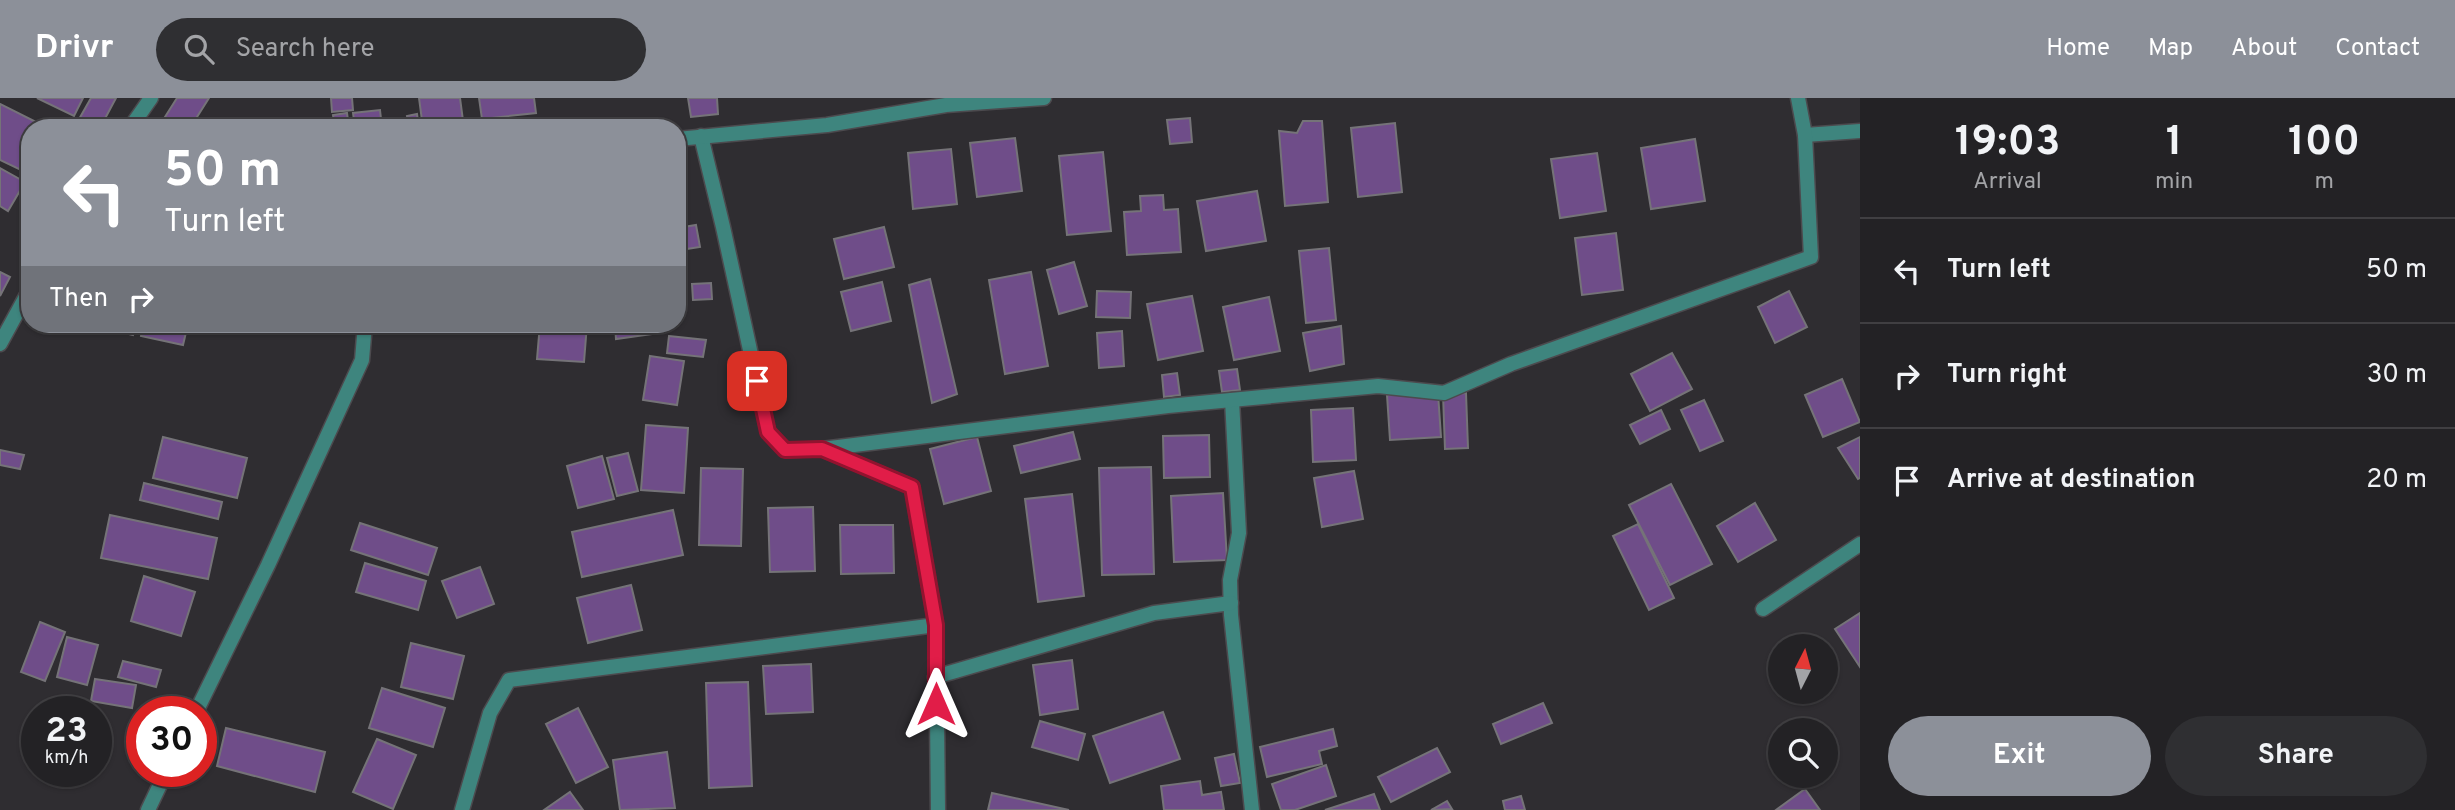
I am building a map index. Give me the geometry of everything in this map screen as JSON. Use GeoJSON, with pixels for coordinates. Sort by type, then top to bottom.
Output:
{"type":"FeatureCollection","features":[{"type":"Feature","properties":{"kind":"street"},"geometry":{"type":"LineString","coordinates":[[136,119],[151,98]]}},
{"type":"Feature","properties":{"kind":"street"},"geometry":{"type":"LineString","coordinates":[[686,138],[827,125],[946,101],[1044,98]]}},
{"type":"Feature","properties":{"kind":"street"},"geometry":{"type":"LineString","coordinates":[[701,136],[768,432],[785,450],[822,449],[1168,406],[1378,386],[1444,393],[1511,364],[1811,257],[1805,135],[1798,98]]}},
{"type":"Feature","properties":{"kind":"street"},"geometry":{"type":"LineString","coordinates":[[1805,135],[1860,131]]}},
{"type":"Feature","properties":{"kind":"street"},"geometry":{"type":"LineString","coordinates":[[0,344],[21,306]]}},
{"type":"Feature","properties":{"kind":"street"},"geometry":{"type":"LineString","coordinates":[[203,696],[268,565],[362,360],[364,333]]}},
{"type":"Feature","properties":{"kind":"street"},"geometry":{"type":"LineString","coordinates":[[1232,400],[1239,533],[1230,580],[1231,603],[1252,810]]}},
{"type":"Feature","properties":{"kind":"street"},"geometry":{"type":"LineString","coordinates":[[822,449],[912,487],[936,625],[938,810]]}},
{"type":"Feature","properties":{"kind":"street"},"geometry":{"type":"LineString","coordinates":[[1763,609],[1860,544]]}},
{"type":"Feature","properties":{"kind":"street"},"geometry":{"type":"LineString","coordinates":[[936,677],[1154,613],[1231,603]]}},
{"type":"Feature","properties":{"kind":"street"},"geometry":{"type":"LineString","coordinates":[[462,810],[490,713],[509,680],[936,625]]}},
{"type":"Feature","properties":{"kind":"street"},"geometry":{"type":"LineString","coordinates":[[148,810],[159,787]]}},
{"type":"Feature","properties":{"kind":"building"},"geometry":{"type":"Polygon","coordinates":[[[37,98],[83,98],[74,116],[37,98]]]}},
{"type":"Feature","properties":{"kind":"building"},"geometry":{"type":"Polygon","coordinates":[[[91,98],[116,98],[105,119],[79,119],[91,98]]]}},
{"type":"Feature","properties":{"kind":"building"},"geometry":{"type":"Polygon","coordinates":[[[177,98],[209,98],[196,119],[164,119],[177,98]]]}},
{"type":"Feature","properties":{"kind":"building"},"geometry":{"type":"Polygon","coordinates":[[[331,98],[352,98],[353,110],[332,112],[331,98]]]}},
{"type":"Feature","properties":{"kind":"building"},"geometry":{"type":"Polygon","coordinates":[[[419,98],[460,98],[463,119],[422,119],[419,98]]]}},
{"type":"Feature","properties":{"kind":"building"},"geometry":{"type":"Polygon","coordinates":[[[479,98],[534,98],[536,113],[482,119],[479,98]]]}},
{"type":"Feature","properties":{"kind":"building"},"geometry":{"type":"Polygon","coordinates":[[[688,98],[717,98],[718,114],[691,117],[688,98]]]}},
{"type":"Feature","properties":{"kind":"building"},"geometry":{"type":"Polygon","coordinates":[[[0,104],[30,119],[21,119],[21,170],[0,160],[0,104]]]}},
{"type":"Feature","properties":{"kind":"building"},"geometry":{"type":"Polygon","coordinates":[[[380,110],[381,119],[354,119],[353,113],[380,110]]]}},
{"type":"Feature","properties":{"kind":"building"},"geometry":{"type":"Polygon","coordinates":[[[347,113],[348,119],[334,119],[333,115],[347,113]]]}},
{"type":"Feature","properties":{"kind":"building"},"geometry":{"type":"Polygon","coordinates":[[[417,114],[418,119],[408,119],[407,116],[417,114]]]}},
{"type":"Feature","properties":{"kind":"building"},"geometry":{"type":"Polygon","coordinates":[[[1190,118],[1192,142],[1170,144],[1167,120],[1190,118]]]}},
{"type":"Feature","properties":{"kind":"building"},"geometry":{"type":"Polygon","coordinates":[[[1303,121],[1322,121],[1328,202],[1285,206],[1279,131],[1297,133],[1303,121]]]}},
{"type":"Feature","properties":{"kind":"building"},"geometry":{"type":"Polygon","coordinates":[[[1395,123],[1402,192],[1358,197],[1351,128],[1395,123]]]}},
{"type":"Feature","properties":{"kind":"building"},"geometry":{"type":"Polygon","coordinates":[[[1015,138],[1022,191],[977,197],[970,143],[1015,138]]]}},
{"type":"Feature","properties":{"kind":"building"},"geometry":{"type":"Polygon","coordinates":[[[1695,139],[1705,201],[1651,209],[1641,148],[1695,139]]]}},
{"type":"Feature","properties":{"kind":"building"},"geometry":{"type":"Polygon","coordinates":[[[951,149],[957,204],[913,209],[908,153],[951,149]]]}},
{"type":"Feature","properties":{"kind":"building"},"geometry":{"type":"Polygon","coordinates":[[[1103,152],[1111,231],[1067,235],[1059,156],[1103,152]]]}},
{"type":"Feature","properties":{"kind":"building"},"geometry":{"type":"Polygon","coordinates":[[[1597,153],[1606,211],[1560,218],[1551,159],[1597,153]]]}},
{"type":"Feature","properties":{"kind":"building"},"geometry":{"type":"Polygon","coordinates":[[[0,168],[21,180],[21,189],[8,211],[0,206],[0,168]]]}},
{"type":"Feature","properties":{"kind":"building"},"geometry":{"type":"Polygon","coordinates":[[[1257,191],[1266,241],[1206,251],[1197,201],[1257,191]]]}},
{"type":"Feature","properties":{"kind":"building"},"geometry":{"type":"Polygon","coordinates":[[[1163,195],[1164,210],[1178,209],[1181,252],[1127,255],[1124,212],[1141,211],[1140,196],[1163,195]]]}},
{"type":"Feature","properties":{"kind":"building"},"geometry":{"type":"Polygon","coordinates":[[[696,225],[700,247],[686,249],[686,227],[696,225]]]}},
{"type":"Feature","properties":{"kind":"building"},"geometry":{"type":"Polygon","coordinates":[[[884,227],[894,267],[844,279],[834,239],[884,227]]]}},
{"type":"Feature","properties":{"kind":"building"},"geometry":{"type":"Polygon","coordinates":[[[1616,233],[1623,290],[1582,295],[1575,238],[1616,233]]]}},
{"type":"Feature","properties":{"kind":"building"},"geometry":{"type":"Polygon","coordinates":[[[1329,248],[1336,320],[1306,323],[1299,251],[1329,248]]]}},
{"type":"Feature","properties":{"kind":"building"},"geometry":{"type":"Polygon","coordinates":[[[1074,262],[1087,306],[1059,314],[1047,270],[1074,262]]]}},
{"type":"Feature","properties":{"kind":"building"},"geometry":{"type":"Polygon","coordinates":[[[0,272],[10,277],[0,296],[0,272]]]}},
{"type":"Feature","properties":{"kind":"building"},"geometry":{"type":"Polygon","coordinates":[[[1031,272],[1048,366],[1005,374],[989,280],[1031,272]]]}},
{"type":"Feature","properties":{"kind":"building"},"geometry":{"type":"Polygon","coordinates":[[[930,279],[957,394],[932,403],[909,285],[930,279]]]}},
{"type":"Feature","properties":{"kind":"building"},"geometry":{"type":"Polygon","coordinates":[[[882,282],[891,321],[851,331],[841,292],[882,282]]]}},
{"type":"Feature","properties":{"kind":"building"},"geometry":{"type":"Polygon","coordinates":[[[711,283],[712,299],[693,300],[692,284],[711,283]]]}},
{"type":"Feature","properties":{"kind":"building"},"geometry":{"type":"Polygon","coordinates":[[[1097,291],[1131,292],[1130,318],[1096,317],[1097,291]]]}},
{"type":"Feature","properties":{"kind":"building"},"geometry":{"type":"Polygon","coordinates":[[[1789,291],[1807,327],[1775,343],[1758,307],[1789,291]]]}},
{"type":"Feature","properties":{"kind":"building"},"geometry":{"type":"Polygon","coordinates":[[[1192,296],[1203,351],[1158,360],[1147,304],[1192,296]]]}},
{"type":"Feature","properties":{"kind":"building"},"geometry":{"type":"Polygon","coordinates":[[[1269,297],[1280,351],[1234,360],[1223,307],[1269,297]]]}},
{"type":"Feature","properties":{"kind":"building"},"geometry":{"type":"Polygon","coordinates":[[[1341,326],[1344,364],[1310,371],[1303,333],[1341,326]]]}},
{"type":"Feature","properties":{"kind":"building"},"geometry":{"type":"Polygon","coordinates":[[[1122,331],[1124,366],[1099,368],[1097,333],[1122,331]]]}},
{"type":"Feature","properties":{"kind":"building"},"geometry":{"type":"Polygon","coordinates":[[[142,333],[186,333],[183,345],[141,336],[142,333]]]}},
{"type":"Feature","properties":{"kind":"building"},"geometry":{"type":"Polygon","coordinates":[[[539,333],[586,333],[584,362],[537,359],[539,333]]]}},
{"type":"Feature","properties":{"kind":"building"},"geometry":{"type":"Polygon","coordinates":[[[616,333],[660,333],[616,339],[616,333]]]}},
{"type":"Feature","properties":{"kind":"building"},"geometry":{"type":"Polygon","coordinates":[[[669,336],[706,340],[703,357],[667,353],[669,336]]]}},
{"type":"Feature","properties":{"kind":"building"},"geometry":{"type":"Polygon","coordinates":[[[1672,353],[1692,389],[1650,411],[1631,374],[1672,353]]]}},
{"type":"Feature","properties":{"kind":"building"},"geometry":{"type":"Polygon","coordinates":[[[650,356],[684,361],[677,405],[643,400],[650,356]]]}},
{"type":"Feature","properties":{"kind":"building"},"geometry":{"type":"Polygon","coordinates":[[[1237,369],[1240,390],[1222,392],[1219,371],[1237,369]]]}},
{"type":"Feature","properties":{"kind":"building"},"geometry":{"type":"Polygon","coordinates":[[[1177,373],[1180,395],[1164,397],[1162,375],[1177,373]]]}},
{"type":"Feature","properties":{"kind":"building"},"geometry":{"type":"Polygon","coordinates":[[[1842,379],[1860,422],[1823,437],[1805,395],[1842,379]]]}},
{"type":"Feature","properties":{"kind":"building"},"geometry":{"type":"Polygon","coordinates":[[[1438,393],[1441,437],[1390,440],[1387,395],[1438,393]]]}},
{"type":"Feature","properties":{"kind":"building"},"geometry":{"type":"Polygon","coordinates":[[[1466,393],[1468,448],[1445,449],[1443,394],[1466,393]]]}},
{"type":"Feature","properties":{"kind":"building"},"geometry":{"type":"Polygon","coordinates":[[[1704,400],[1723,441],[1700,451],[1681,410],[1704,400]]]}},
{"type":"Feature","properties":{"kind":"building"},"geometry":{"type":"Polygon","coordinates":[[[1353,408],[1356,460],[1313,462],[1311,410],[1353,408]]]}},
{"type":"Feature","properties":{"kind":"building"},"geometry":{"type":"Polygon","coordinates":[[[1661,410],[1670,429],[1640,444],[1630,425],[1661,410]]]}},
{"type":"Feature","properties":{"kind":"building"},"geometry":{"type":"Polygon","coordinates":[[[646,425],[688,428],[684,493],[641,490],[646,425]]]}},
{"type":"Feature","properties":{"kind":"building"},"geometry":{"type":"Polygon","coordinates":[[[1073,432],[1080,459],[1021,473],[1014,446],[1073,432]]]}},
{"type":"Feature","properties":{"kind":"building"},"geometry":{"type":"Polygon","coordinates":[[[1209,435],[1210,477],[1164,478],[1163,436],[1209,435]]]}},
{"type":"Feature","properties":{"kind":"building"},"geometry":{"type":"Polygon","coordinates":[[[163,437],[247,458],[237,498],[153,478],[163,437]]]}},
{"type":"Feature","properties":{"kind":"building"},"geometry":{"type":"Polygon","coordinates":[[[977,437],[991,491],[944,504],[930,449],[977,437]]]}},
{"type":"Feature","properties":{"kind":"building"},"geometry":{"type":"Polygon","coordinates":[[[1860,437],[1860,478],[1858,479],[1838,448],[1860,437]]]}},
{"type":"Feature","properties":{"kind":"building"},"geometry":{"type":"Polygon","coordinates":[[[0,450],[24,455],[20,469],[0,465],[0,450]]]}},
{"type":"Feature","properties":{"kind":"building"},"geometry":{"type":"Polygon","coordinates":[[[628,453],[638,491],[617,496],[607,458],[628,453]]]}},
{"type":"Feature","properties":{"kind":"building"},"geometry":{"type":"Polygon","coordinates":[[[602,456],[614,499],[578,508],[567,466],[602,456]]]}},
{"type":"Feature","properties":{"kind":"building"},"geometry":{"type":"Polygon","coordinates":[[[1151,467],[1154,574],[1102,575],[1099,468],[1151,467]]]}},
{"type":"Feature","properties":{"kind":"building"},"geometry":{"type":"Polygon","coordinates":[[[701,468],[743,469],[741,546],[699,545],[701,468]]]}},
{"type":"Feature","properties":{"kind":"building"},"geometry":{"type":"Polygon","coordinates":[[[1354,471],[1363,519],[1322,527],[1314,478],[1354,471]]]}},
{"type":"Feature","properties":{"kind":"building"},"geometry":{"type":"Polygon","coordinates":[[[144,483],[222,502],[218,519],[140,500],[144,483]]]}},
{"type":"Feature","properties":{"kind":"building"},"geometry":{"type":"Polygon","coordinates":[[[1671,484],[1712,564],[1670,585],[1629,505],[1671,484]]]}},
{"type":"Feature","properties":{"kind":"building"},"geometry":{"type":"Polygon","coordinates":[[[1223,493],[1227,560],[1174,562],[1171,496],[1223,493]]]}},
{"type":"Feature","properties":{"kind":"building"},"geometry":{"type":"Polygon","coordinates":[[[1072,494],[1084,596],[1038,602],[1025,499],[1072,494]]]}},
{"type":"Feature","properties":{"kind":"building"},"geometry":{"type":"Polygon","coordinates":[[[1755,503],[1776,540],[1738,562],[1717,526],[1755,503]]]}},
{"type":"Feature","properties":{"kind":"building"},"geometry":{"type":"Polygon","coordinates":[[[813,507],[815,571],[770,572],[768,508],[813,507]]]}},
{"type":"Feature","properties":{"kind":"building"},"geometry":{"type":"Polygon","coordinates":[[[673,510],[683,555],[582,577],[572,532],[673,510]]]}},
{"type":"Feature","properties":{"kind":"building"},"geometry":{"type":"Polygon","coordinates":[[[110,515],[217,538],[208,579],[101,558],[110,515]]]}},
{"type":"Feature","properties":{"kind":"building"},"geometry":{"type":"Polygon","coordinates":[[[360,523],[437,548],[428,575],[351,550],[360,523]]]}},
{"type":"Feature","properties":{"kind":"building"},"geometry":{"type":"Polygon","coordinates":[[[1638,524],[1674,598],[1649,610],[1613,536],[1638,524]]]}},
{"type":"Feature","properties":{"kind":"building"},"geometry":{"type":"Polygon","coordinates":[[[840,525],[893,525],[894,573],[841,574],[840,525]]]}},
{"type":"Feature","properties":{"kind":"building"},"geometry":{"type":"Polygon","coordinates":[[[365,563],[426,581],[418,610],[356,592],[365,563]]]}},
{"type":"Feature","properties":{"kind":"building"},"geometry":{"type":"Polygon","coordinates":[[[480,567],[494,604],[457,618],[442,581],[480,567]]]}},
{"type":"Feature","properties":{"kind":"building"},"geometry":{"type":"Polygon","coordinates":[[[144,576],[195,592],[181,636],[131,621],[144,576]]]}},
{"type":"Feature","properties":{"kind":"building"},"geometry":{"type":"Polygon","coordinates":[[[631,585],[642,630],[588,643],[577,598],[631,585]]]}},
{"type":"Feature","properties":{"kind":"building"},"geometry":{"type":"Polygon","coordinates":[[[1860,613],[1860,667],[1835,629],[1860,613]]]}},
{"type":"Feature","properties":{"kind":"building"},"geometry":{"type":"Polygon","coordinates":[[[40,622],[65,632],[45,681],[21,672],[40,622]]]}},
{"type":"Feature","properties":{"kind":"building"},"geometry":{"type":"Polygon","coordinates":[[[67,637],[98,645],[87,685],[57,677],[67,637]]]}},
{"type":"Feature","properties":{"kind":"building"},"geometry":{"type":"Polygon","coordinates":[[[411,643],[464,656],[453,699],[401,687],[411,643]]]}},
{"type":"Feature","properties":{"kind":"building"},"geometry":{"type":"Polygon","coordinates":[[[1072,660],[1078,709],[1040,715],[1033,665],[1072,660]]]}},
{"type":"Feature","properties":{"kind":"building"},"geometry":{"type":"Polygon","coordinates":[[[123,661],[161,670],[156,687],[118,677],[123,661]]]}},
{"type":"Feature","properties":{"kind":"building"},"geometry":{"type":"Polygon","coordinates":[[[811,664],[813,712],[766,714],[763,666],[811,664]]]}},
{"type":"Feature","properties":{"kind":"building"},"geometry":{"type":"Polygon","coordinates":[[[95,679],[136,685],[134,696],[126,696],[126,707],[112,705],[112,696],[92,696],[95,679]]]}},
{"type":"Feature","properties":{"kind":"building"},"geometry":{"type":"Polygon","coordinates":[[[748,682],[752,786],[709,788],[706,683],[748,682]]]}},
{"type":"Feature","properties":{"kind":"building"},"geometry":{"type":"Polygon","coordinates":[[[382,688],[445,708],[433,747],[369,728],[382,688]]]}},
{"type":"Feature","properties":{"kind":"building"},"geometry":{"type":"Polygon","coordinates":[[[1543,703],[1552,723],[1501,744],[1493,724],[1543,703]]]}},
{"type":"Feature","properties":{"kind":"building"},"geometry":{"type":"Polygon","coordinates":[[[578,708],[608,767],[576,783],[546,724],[578,708]]]}},
{"type":"Feature","properties":{"kind":"building"},"geometry":{"type":"Polygon","coordinates":[[[1163,712],[1180,759],[1110,783],[1093,736],[1163,712]]]}},
{"type":"Feature","properties":{"kind":"building"},"geometry":{"type":"Polygon","coordinates":[[[1040,721],[1085,734],[1078,760],[1032,747],[1040,721]]]}},
{"type":"Feature","properties":{"kind":"building"},"geometry":{"type":"Polygon","coordinates":[[[226,728],[325,752],[315,792],[217,766],[226,728]]]}},
{"type":"Feature","properties":{"kind":"building"},"geometry":{"type":"Polygon","coordinates":[[[1333,729],[1337,746],[1319,751],[1322,764],[1267,777],[1260,747],[1333,729]]]}},
{"type":"Feature","properties":{"kind":"building"},"geometry":{"type":"Polygon","coordinates":[[[377,739],[416,755],[393,809],[353,792],[377,739]]]}},
{"type":"Feature","properties":{"kind":"building"},"geometry":{"type":"Polygon","coordinates":[[[1437,748],[1450,772],[1391,802],[1378,777],[1437,748]]]}},
{"type":"Feature","properties":{"kind":"building"},"geometry":{"type":"Polygon","coordinates":[[[667,752],[675,808],[620,810],[613,760],[667,752]]]}},
{"type":"Feature","properties":{"kind":"building"},"geometry":{"type":"Polygon","coordinates":[[[1234,754],[1240,783],[1221,786],[1215,758],[1234,754]]]}},
{"type":"Feature","properties":{"kind":"building"},"geometry":{"type":"Polygon","coordinates":[[[1326,765],[1336,796],[1295,810],[1281,810],[1272,784],[1326,765]]]}},
{"type":"Feature","properties":{"kind":"building"},"geometry":{"type":"Polygon","coordinates":[[[1200,781],[1202,795],[1221,792],[1224,810],[1164,810],[1161,786],[1200,781]]]}},
{"type":"Feature","properties":{"kind":"building"},"geometry":{"type":"Polygon","coordinates":[[[1805,789],[1820,810],[1776,810],[1805,789]]]}},
{"type":"Feature","properties":{"kind":"building"},"geometry":{"type":"Polygon","coordinates":[[[570,792],[583,810],[544,810],[570,792]]]}},
{"type":"Feature","properties":{"kind":"building"},"geometry":{"type":"Polygon","coordinates":[[[992,793],[1069,810],[988,810],[992,793]]]}},
{"type":"Feature","properties":{"kind":"building"},"geometry":{"type":"Polygon","coordinates":[[[1374,794],[1380,810],[1325,810],[1374,794]]]}},
{"type":"Feature","properties":{"kind":"building"},"geometry":{"type":"Polygon","coordinates":[[[1521,796],[1525,810],[1505,810],[1503,801],[1521,796]]]}},
{"type":"Feature","properties":{"kind":"building"},"geometry":{"type":"Polygon","coordinates":[[[1447,801],[1452,809],[1431,810],[1447,801]]]}},
{"type":"Feature","properties":{"kind":"route"},"geometry":{"type":"LineString","coordinates":[[757,381],[768,432],[785,450],[822,449],[912,487],[936,625],[936,704]]}}]}
